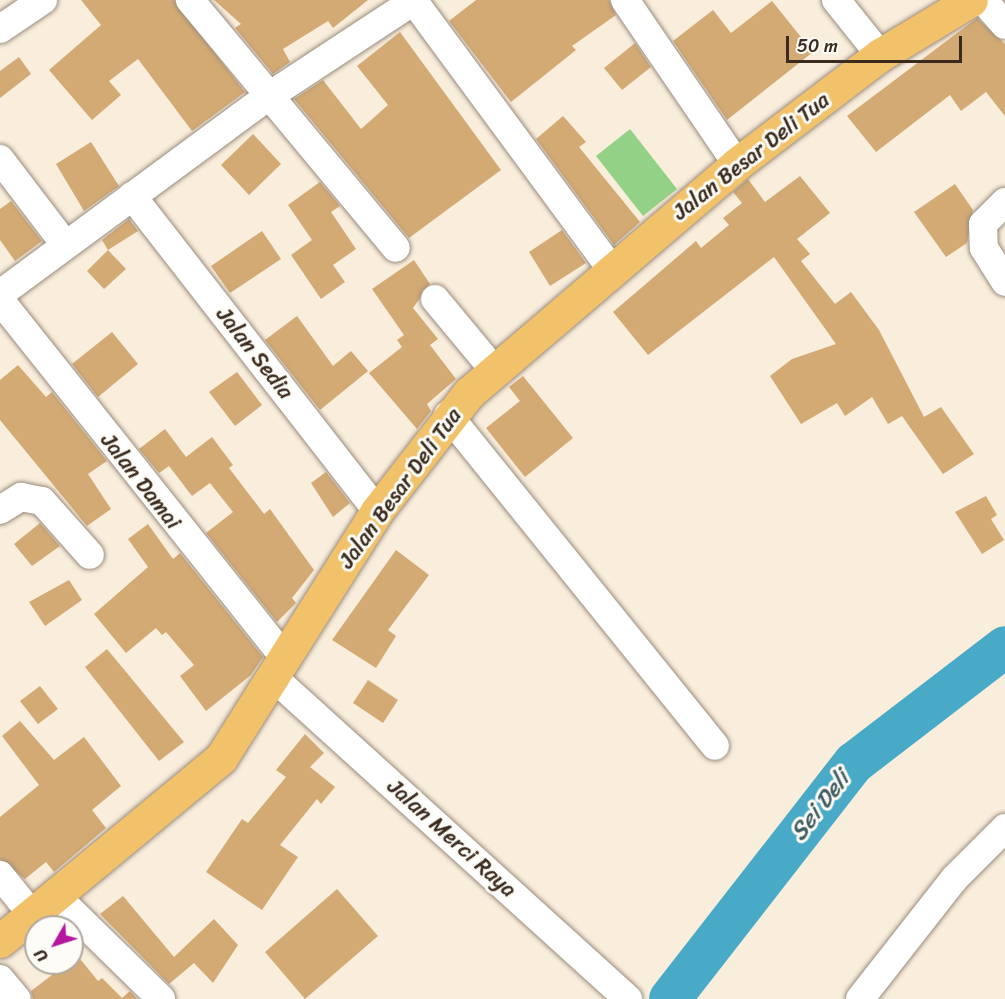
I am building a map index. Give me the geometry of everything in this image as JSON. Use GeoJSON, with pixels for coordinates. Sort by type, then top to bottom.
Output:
{"type":"FeatureCollection","features":[{"type":"Feature","properties":{"kind":"main road","name":"Jalan Besar Deli Tua"},"geometry":{"type":"LineString","coordinates":[[0,941],[221,758],[377,512],[448,415],[494,369],[738,164],[880,55],[971,0]]}},
{"type":"Feature","properties":{"kind":"street"},"geometry":{"type":"LineString","coordinates":[[0,29],[43,0]]}},
{"type":"Feature","properties":{"kind":"street"},"geometry":{"type":"LineString","coordinates":[[190,0],[266,98],[396,248]]}},
{"type":"Feature","properties":{"kind":"street"},"geometry":{"type":"LineString","coordinates":[[0,294],[64,243],[266,98],[414,0],[611,269]]}},
{"type":"Feature","properties":{"kind":"street"},"geometry":{"type":"LineString","coordinates":[[626,0],[738,164]]}},
{"type":"Feature","properties":{"kind":"street"},"geometry":{"type":"LineString","coordinates":[[836,0],[880,55]]}},
{"type":"Feature","properties":{"kind":"street"},"geometry":{"type":"LineString","coordinates":[[984,0],[1005,25]]}},
{"type":"Feature","properties":{"kind":"street"},"geometry":{"type":"LineString","coordinates":[[0,159],[64,243]]}},
{"type":"Feature","properties":{"kind":"street","name":"Jalan Sedia"},"geometry":{"type":"LineString","coordinates":[[132,196],[377,512]]}},
{"type":"Feature","properties":{"kind":"street"},"geometry":{"type":"LineString","coordinates":[[1005,202],[983,224],[984,248],[1005,282]]}},
{"type":"Feature","properties":{"kind":"street"},"geometry":{"type":"LineString","coordinates":[[435,299],[494,369]]}},
{"type":"Feature","properties":{"kind":"street","name":"Jalan Damai"},"geometry":{"type":"LineString","coordinates":[[0,300],[280,668]]}},
{"type":"Feature","properties":{"kind":"street"},"geometry":{"type":"LineString","coordinates":[[448,415],[715,747]]}},
{"type":"Feature","properties":{"kind":"street"},"geometry":{"type":"LineString","coordinates":[[0,510],[21,497],[42,501],[90,555]]}},
{"type":"Feature","properties":{"kind":"street","name":"Jalan Merci Raya"},"geometry":{"type":"LineString","coordinates":[[280,668],[628,999]]}},
{"type":"Feature","properties":{"kind":"street"},"geometry":{"type":"LineString","coordinates":[[860,999],[954,879],[1005,828]]}},
{"type":"Feature","properties":{"kind":"street"},"geometry":{"type":"LineString","coordinates":[[0,875],[45,906],[162,999]]}},
{"type":"Feature","properties":{"kind":"street"},"geometry":{"type":"LineString","coordinates":[[0,979],[17,999]]}},
{"type":"Feature","properties":{"kind":"green space"},"geometry":{"type":"Polygon","coordinates":[[[630,129],[677,189],[643,216],[596,156],[630,129]]]}},
{"type":"Feature","properties":{"kind":"building"},"geometry":{"type":"Polygon","coordinates":[[[81,0],[174,0],[245,92],[192,131],[138,59],[109,81],[121,95],[92,120],[49,70],[101,25],[81,0]]]}},
{"type":"Feature","properties":{"kind":"building"},"geometry":{"type":"Polygon","coordinates":[[[214,0],[368,0],[333,28],[328,21],[283,49],[290,62],[273,74],[235,28],[241,24],[214,0]]]}},
{"type":"Feature","properties":{"kind":"building"},"geometry":{"type":"Polygon","coordinates":[[[476,0],[609,0],[616,15],[572,46],[576,50],[511,102],[449,21],[476,0]]]}},
{"type":"Feature","properties":{"kind":"building"},"geometry":{"type":"Polygon","coordinates":[[[772,1],[813,52],[727,120],[673,41],[713,10],[731,33],[772,1]]]}},
{"type":"Feature","properties":{"kind":"building"},"geometry":{"type":"Polygon","coordinates":[[[977,18],[1005,44],[1005,116],[986,92],[961,111],[950,95],[876,152],[847,116],[977,18]]]}},
{"type":"Feature","properties":{"kind":"building"},"geometry":{"type":"Polygon","coordinates":[[[400,32],[501,170],[409,238],[294,99],[323,80],[361,129],[388,105],[357,66],[400,32]]]}},
{"type":"Feature","properties":{"kind":"building"},"geometry":{"type":"Polygon","coordinates":[[[635,43],[651,67],[622,90],[604,68],[635,43]]]}},
{"type":"Feature","properties":{"kind":"building"},"geometry":{"type":"Polygon","coordinates":[[[19,57],[31,74],[0,98],[0,71],[19,57]]]}},
{"type":"Feature","properties":{"kind":"building"},"geometry":{"type":"Polygon","coordinates":[[[563,116],[586,142],[579,147],[640,222],[614,245],[536,139],[563,116]]]}},
{"type":"Feature","properties":{"kind":"building"},"geometry":{"type":"Polygon","coordinates":[[[253,134],[281,164],[249,195],[221,165],[253,134]]]}},
{"type":"Feature","properties":{"kind":"building"},"geometry":{"type":"Polygon","coordinates":[[[91,142],[119,186],[84,211],[56,164],[91,142]]]}},
{"type":"Feature","properties":{"kind":"building"},"geometry":{"type":"Polygon","coordinates":[[[800,176],[830,213],[797,239],[810,254],[801,261],[835,304],[851,292],[879,330],[924,417],[941,407],[974,454],[943,474],[902,416],[888,424],[872,397],[845,416],[837,403],[801,424],[770,376],[792,359],[836,344],[774,257],[648,355],[613,312],[696,241],[701,248],[729,225],[723,218],[742,203],[733,192],[748,179],[765,202],[800,176]]]}},
{"type":"Feature","properties":{"kind":"building"},"geometry":{"type":"Polygon","coordinates":[[[320,182],[340,206],[331,212],[356,249],[333,265],[345,282],[321,299],[291,255],[312,240],[288,205],[320,182]]]}},
{"type":"Feature","properties":{"kind":"building"},"geometry":{"type":"Polygon","coordinates":[[[955,184],[973,210],[967,243],[946,257],[914,212],[955,184]]]}},
{"type":"Feature","properties":{"kind":"building"},"geometry":{"type":"Polygon","coordinates":[[[11,201],[42,241],[15,261],[0,240],[0,209],[11,201]]]}},
{"type":"Feature","properties":{"kind":"building"},"geometry":{"type":"Polygon","coordinates":[[[129,219],[138,231],[108,250],[102,240],[129,219]]]}},
{"type":"Feature","properties":{"kind":"building"},"geometry":{"type":"Polygon","coordinates":[[[562,230],[586,263],[550,286],[529,252],[562,230]]]}},
{"type":"Feature","properties":{"kind":"building"},"geometry":{"type":"Polygon","coordinates":[[[262,231],[281,259],[230,293],[211,266],[262,231]]]}},
{"type":"Feature","properties":{"kind":"building"},"geometry":{"type":"Polygon","coordinates":[[[108,250],[126,269],[104,289],[87,271],[108,250]]]}},
{"type":"Feature","properties":{"kind":"building"},"geometry":{"type":"Polygon","coordinates":[[[414,260],[430,284],[413,308],[438,339],[430,345],[456,379],[427,404],[431,411],[417,429],[369,373],[402,347],[397,340],[404,335],[372,289],[414,260]]]}},
{"type":"Feature","properties":{"kind":"building"},"geometry":{"type":"Polygon","coordinates":[[[297,316],[333,366],[351,351],[368,371],[320,410],[265,340],[297,316]]]}},
{"type":"Feature","properties":{"kind":"building"},"geometry":{"type":"Polygon","coordinates":[[[112,332],[138,364],[98,397],[72,364],[112,332]]]}},
{"type":"Feature","properties":{"kind":"building"},"geometry":{"type":"Polygon","coordinates":[[[18,365],[46,397],[52,392],[107,461],[88,474],[111,509],[87,526],[0,420],[0,380],[18,365]]]}},
{"type":"Feature","properties":{"kind":"building"},"geometry":{"type":"Polygon","coordinates":[[[237,372],[262,405],[235,426],[209,392],[237,372]]]}},
{"type":"Feature","properties":{"kind":"building"},"geometry":{"type":"Polygon","coordinates":[[[523,376],[573,438],[525,477],[486,428],[520,401],[509,387],[523,376]]]}},
{"type":"Feature","properties":{"kind":"building"},"geometry":{"type":"Polygon","coordinates":[[[165,429],[186,457],[212,437],[233,465],[229,468],[264,514],[270,509],[314,570],[292,598],[296,603],[277,622],[206,533],[233,512],[210,483],[192,496],[169,466],[159,473],[139,449],[165,429]]]}},
{"type":"Feature","properties":{"kind":"building"},"geometry":{"type":"Polygon","coordinates":[[[326,472],[350,503],[333,517],[311,483],[326,472]]]}},
{"type":"Feature","properties":{"kind":"building"},"geometry":{"type":"Polygon","coordinates":[[[986,496],[997,515],[991,519],[1004,540],[982,554],[955,512],[986,496]]]}},
{"type":"Feature","properties":{"kind":"building"},"geometry":{"type":"Polygon","coordinates":[[[40,523],[60,546],[32,566],[14,544],[40,523]]]}},
{"type":"Feature","properties":{"kind":"building"},"geometry":{"type":"Polygon","coordinates":[[[148,524],[173,559],[180,553],[263,657],[251,675],[206,711],[180,676],[194,665],[166,632],[162,635],[156,628],[126,653],[94,614],[148,567],[128,539],[148,524]]]}},
{"type":"Feature","properties":{"kind":"building"},"geometry":{"type":"Polygon","coordinates":[[[396,550],[429,575],[388,630],[396,636],[376,668],[332,640],[396,550]]]}},
{"type":"Feature","properties":{"kind":"building"},"geometry":{"type":"Polygon","coordinates":[[[69,580],[82,600],[45,626],[29,602],[69,580]]]}},
{"type":"Feature","properties":{"kind":"building"},"geometry":{"type":"Polygon","coordinates":[[[107,649],[184,742],[159,761],[85,667],[107,649]]]}},
{"type":"Feature","properties":{"kind":"building"},"geometry":{"type":"Polygon","coordinates":[[[368,680],[398,700],[383,723],[353,703],[368,680]]]}},
{"type":"Feature","properties":{"kind":"building"},"geometry":{"type":"Polygon","coordinates":[[[40,686],[58,709],[38,724],[20,701],[40,686]]]}},
{"type":"Feature","properties":{"kind":"building"},"geometry":{"type":"Polygon","coordinates":[[[20,721],[54,760],[84,737],[121,786],[92,810],[106,828],[54,872],[46,862],[25,879],[0,859],[0,817],[39,785],[2,736],[20,721]]]}},
{"type":"Feature","properties":{"kind":"building"},"geometry":{"type":"Polygon","coordinates":[[[305,734],[324,753],[310,767],[335,787],[321,804],[317,799],[280,845],[298,857],[262,910],[206,872],[242,819],[248,823],[286,777],[276,770],[305,734]]]}},
{"type":"Feature","properties":{"kind":"building"},"geometry":{"type":"Polygon","coordinates":[[[337,889],[378,936],[305,999],[265,952],[337,889]]]}},
{"type":"Feature","properties":{"kind":"building"},"geometry":{"type":"Polygon","coordinates":[[[123,896],[174,957],[214,919],[238,945],[213,983],[194,963],[169,984],[100,914],[123,896]]]}},
{"type":"Feature","properties":{"kind":"building"},"geometry":{"type":"Polygon","coordinates":[[[84,964],[98,981],[102,978],[122,998],[130,991],[137,999],[33,999],[31,991],[52,975],[84,975],[84,964]]]}},
{"type":"Feature","properties":{"kind":"waterway","name":"Sei Deli"},"geometry":{"type":"LineString","coordinates":[[670,999],[854,763],[1005,647]]}}]}
